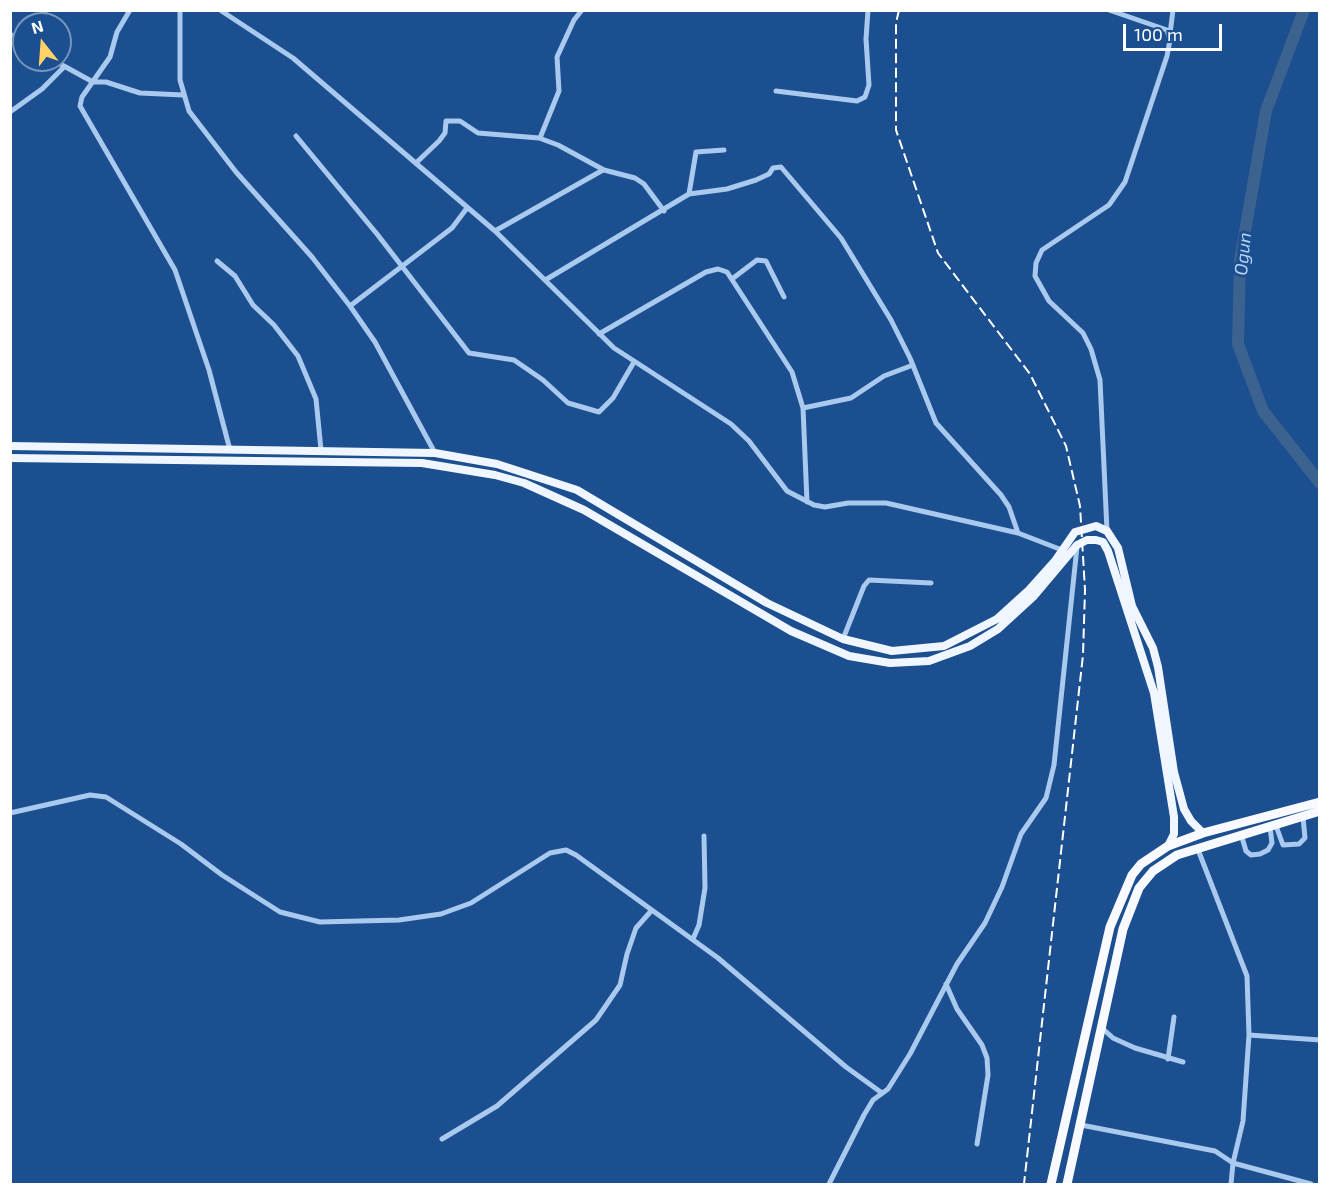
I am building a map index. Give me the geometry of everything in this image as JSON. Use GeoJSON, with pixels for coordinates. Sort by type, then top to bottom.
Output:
{"type":"FeatureCollection","features":[{"type":"Feature","properties":{"kind":"highway"},"geometry":{"type":"LineString","coordinates":[[1051,1185],[1114,914],[1132,875],[1141,864],[1168,846],[1203,833],[1320,802]]}},
{"type":"Feature","properties":{"kind":"highway"},"geometry":{"type":"LineString","coordinates":[[1067,1185],[1123,929],[1139,888],[1166,860],[1197,847],[1320,811]]}},
{"type":"Feature","properties":{"kind":"highway"},"geometry":{"type":"LineString","coordinates":[[1100,971],[1114,973]]}},
{"type":"Feature","properties":{"kind":"main road"},"geometry":{"type":"LineString","coordinates":[[10,446],[435,453],[497,464],[577,490],[767,603],[843,639],[901,651],[927,649],[953,643],[997,619],[1029,590],[1075,532],[1096,526],[1107,531],[1118,548],[1132,606],[1153,648],[1174,772],[1184,809],[1191,821],[1203,833]]}},
{"type":"Feature","properties":{"kind":"main road"},"geometry":{"type":"LineString","coordinates":[[10,458],[422,463],[495,475],[524,483],[584,510],[791,631],[849,656],[890,663],[910,663],[947,656],[970,646],[998,629],[1034,596],[1077,545],[1087,540],[1096,540],[1106,546],[1148,666],[1174,818],[1174,834],[1168,846]]}},
{"type":"Feature","properties":{"kind":"main road"},"geometry":{"type":"LineString","coordinates":[[849,656],[854,643]]}},
{"type":"Feature","properties":{"kind":"street"},"geometry":{"type":"LineString","coordinates":[[130,10],[117,32],[110,57],[82,97],[81,106],[175,270],[209,370],[230,450]]}},
{"type":"Feature","properties":{"kind":"street"},"geometry":{"type":"LineString","coordinates":[[180,10],[178,34],[183,95],[189,111],[236,172],[312,257],[350,306],[375,342],[435,453]]}},
{"type":"Feature","properties":{"kind":"street"},"geometry":{"type":"LineString","coordinates":[[220,10],[293,58],[495,231],[547,279],[599,334],[634,362],[731,424],[749,441],[787,491],[807,502],[825,507],[848,503],[886,503],[1018,533],[1062,550]]}},
{"type":"Feature","properties":{"kind":"street"},"geometry":{"type":"LineString","coordinates":[[540,138],[559,91],[557,57],[574,20],[582,10]]}},
{"type":"Feature","properties":{"kind":"street"},"geometry":{"type":"LineString","coordinates":[[776,91],[857,101],[865,97],[869,85],[866,39],[868,10]]}},
{"type":"Feature","properties":{"kind":"street"},"geometry":{"type":"LineString","coordinates":[[1109,10],[1128,15],[1170,34]]}},
{"type":"Feature","properties":{"kind":"street"},"geometry":{"type":"LineString","coordinates":[[1107,531],[1097,370],[1091,349],[1083,333],[1049,301],[1040,289],[1035,276],[1036,263],[1042,250],[1109,205],[1125,182],[1167,57],[1173,10]]}},
{"type":"Feature","properties":{"kind":"street"},"geometry":{"type":"LineString","coordinates":[[72,71],[93,82],[106,81],[140,93],[183,95]]}},
{"type":"Feature","properties":{"kind":"street"},"geometry":{"type":"LineString","coordinates":[[10,112],[42,89],[59,72]]}},
{"type":"Feature","properties":{"kind":"street"},"geometry":{"type":"LineString","coordinates":[[416,164],[445,133],[446,121],[460,121],[478,133],[540,138],[604,170],[641,180],[664,211]]}},
{"type":"Feature","properties":{"kind":"street"},"geometry":{"type":"LineString","coordinates":[[296,136],[402,266],[469,353],[514,360],[543,380],[568,404],[599,412],[613,398],[634,362]]}},
{"type":"Feature","properties":{"kind":"street"},"geometry":{"type":"LineString","coordinates":[[689,194],[696,152],[724,150]]}},
{"type":"Feature","properties":{"kind":"street"},"geometry":{"type":"LineString","coordinates":[[547,279],[689,194],[727,189],[756,180],[777,166],[785,168],[841,238],[891,320],[913,365],[936,423],[1001,495],[1012,513],[1018,533]]}},
{"type":"Feature","properties":{"kind":"street"},"geometry":{"type":"LineString","coordinates":[[495,231],[604,170]]}},
{"type":"Feature","properties":{"kind":"street"},"geometry":{"type":"LineString","coordinates":[[350,306],[452,228],[467,208]]}},
{"type":"Feature","properties":{"kind":"street"},"geometry":{"type":"LineString","coordinates":[[732,279],[757,260],[766,261],[784,297]]}},
{"type":"Feature","properties":{"kind":"street"},"geometry":{"type":"LineString","coordinates":[[217,261],[235,276],[253,305],[274,325],[298,356],[316,399],[321,450]]}},
{"type":"Feature","properties":{"kind":"street"},"geometry":{"type":"LineString","coordinates":[[599,334],[706,272],[718,269],[727,272],[792,372],[803,408],[807,502]]}},
{"type":"Feature","properties":{"kind":"street"},"geometry":{"type":"LineString","coordinates":[[803,408],[851,398],[884,376],[913,365]]}},
{"type":"Feature","properties":{"kind":"street"},"geometry":{"type":"LineString","coordinates":[[830,1185],[864,1115],[873,1100],[888,1089],[910,1054],[946,984],[985,922],[1002,887],[1021,834],[1038,813],[1051,782],[1077,545]]}},
{"type":"Feature","properties":{"kind":"street"},"geometry":{"type":"LineString","coordinates":[[843,639],[864,586],[869,580],[931,583]]}},
{"type":"Feature","properties":{"kind":"street"},"geometry":{"type":"LineString","coordinates":[[10,813],[80,796],[106,797],[181,844],[222,875],[280,912],[320,922],[399,920],[454,910],[471,903],[550,853],[558,850],[576,855],[693,939],[846,1067],[882,1093]]}},
{"type":"Feature","properties":{"kind":"street"},"geometry":{"type":"LineString","coordinates":[[1273,826],[1283,845],[1299,843],[1305,838],[1303,817]]}},
{"type":"Feature","properties":{"kind":"street"},"geometry":{"type":"LineString","coordinates":[[1241,834],[1246,851],[1251,855],[1260,854],[1268,850],[1272,843],[1273,826]]}},
{"type":"Feature","properties":{"kind":"street"},"geometry":{"type":"LineString","coordinates":[[693,939],[699,925],[705,888],[704,836]]}},
{"type":"Feature","properties":{"kind":"street"},"geometry":{"type":"LineString","coordinates":[[1197,847],[1247,976],[1249,1035],[1243,1121],[1233,1163],[1231,1185]]}},
{"type":"Feature","properties":{"kind":"street"},"geometry":{"type":"LineString","coordinates":[[442,1139],[497,1106],[596,1020],[620,985],[636,928],[652,910]]}},
{"type":"Feature","properties":{"kind":"street"},"geometry":{"type":"LineString","coordinates":[[946,984],[957,1009],[982,1045],[987,1058],[988,1075],[977,1144]]}},
{"type":"Feature","properties":{"kind":"street"},"geometry":{"type":"LineString","coordinates":[[1168,1059],[1174,1017]]}},
{"type":"Feature","properties":{"kind":"street"},"geometry":{"type":"LineString","coordinates":[[1102,1028],[1113,1038],[1127,1045],[1183,1062]]}},
{"type":"Feature","properties":{"kind":"street"},"geometry":{"type":"LineString","coordinates":[[1249,1035],[1320,1040]]}},
{"type":"Feature","properties":{"kind":"street"},"geometry":{"type":"LineString","coordinates":[[1081,1125],[1215,1151],[1233,1163],[1311,1185]]}},
{"type":"Feature","properties":{"kind":"waterway","name":"Ogun"},"geometry":{"type":"LineString","coordinates":[[1304,10],[1266,111],[1240,260],[1238,344],[1263,411],[1320,483]]}},
{"type":"Feature","properties":{"kind":"railway"},"geometry":{"type":"LineString","coordinates":[[899,10],[896,23],[896,130],[938,253],[1030,374],[1066,446],[1080,506],[1085,590],[1083,655],[1024,1184]]}}]}
